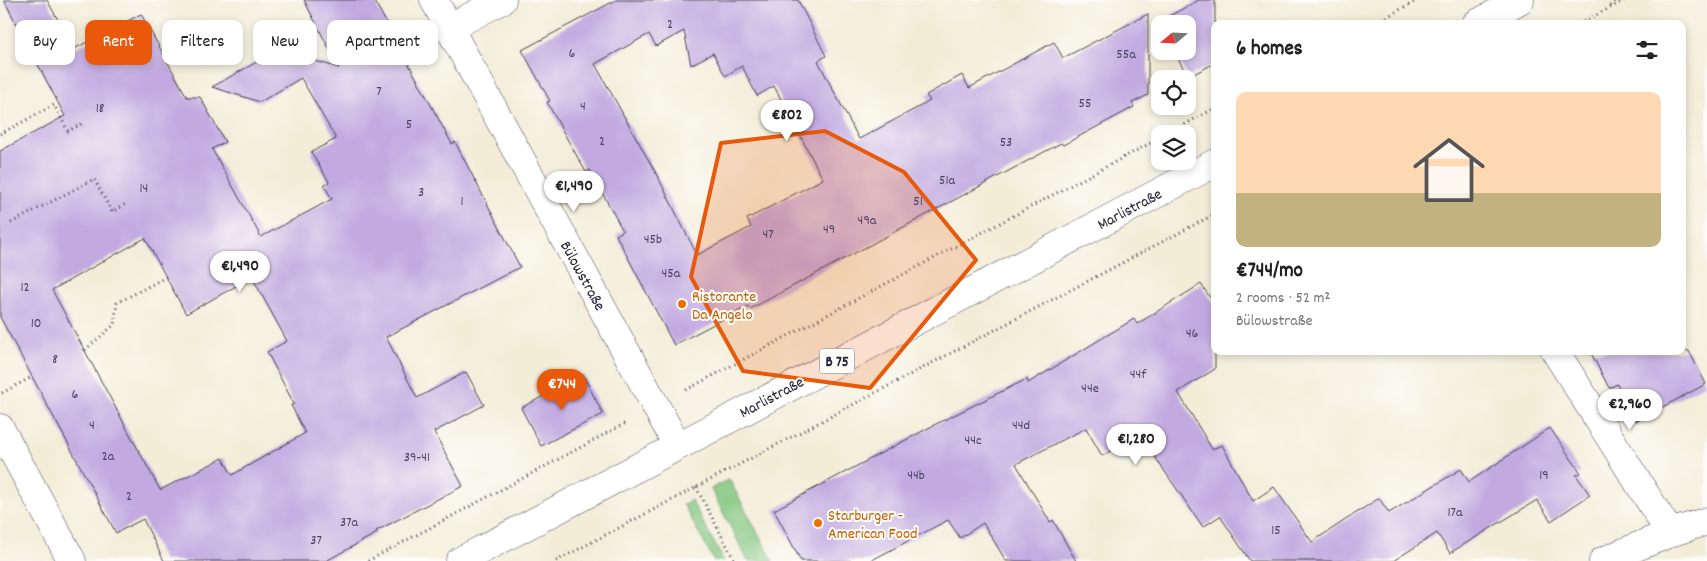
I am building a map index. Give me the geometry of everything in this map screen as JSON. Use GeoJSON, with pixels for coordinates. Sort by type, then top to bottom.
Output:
{"type":"FeatureCollection","features":[{"type":"Feature","properties":{"kind":"street","name":"Bülowstraße"},"geometry":{"type":"LineString","coordinates":[[434,0],[677,445]]}},
{"type":"Feature","properties":{"kind":"street"},"geometry":{"type":"LineString","coordinates":[[449,28],[502,0]]}},
{"type":"Feature","properties":{"kind":"street"},"geometry":{"type":"LineString","coordinates":[[1483,20],[1520,0]]}},
{"type":"Feature","properties":{"kind":"street","name":"Marlistraße"},"geometry":{"type":"LineString","coordinates":[[460,561],[1211,165]]}},
{"type":"Feature","properties":{"kind":"street"},"geometry":{"type":"LineString","coordinates":[[1558,355],[1670,533]]}},
{"type":"Feature","properties":{"kind":"street"},"geometry":{"type":"LineString","coordinates":[[0,428],[72,561]]}},
{"type":"Feature","properties":{"kind":"street"},"geometry":{"type":"LineString","coordinates":[[1603,561],[1670,533],[1707,521]]}},
{"type":"Feature","properties":{"kind":"path"},"geometry":{"type":"LineString","coordinates":[[1380,20],[1418,0]]}},
{"type":"Feature","properties":{"kind":"path"},"geometry":{"type":"LineString","coordinates":[[1608,9],[1616,0]]}},
{"type":"Feature","properties":{"kind":"path"},"geometry":{"type":"LineString","coordinates":[[1587,20],[1625,0]]}},
{"type":"Feature","properties":{"kind":"path"},"geometry":{"type":"LineString","coordinates":[[0,134],[54,105],[68,132],[82,124]]}},
{"type":"Feature","properties":{"kind":"path"},"geometry":{"type":"LineString","coordinates":[[1184,125],[1211,110]]}},
{"type":"Feature","properties":{"kind":"path"},"geometry":{"type":"LineString","coordinates":[[368,561],[1151,143]]}},
{"type":"Feature","properties":{"kind":"path"},"geometry":{"type":"LineString","coordinates":[[11,223],[94,179],[112,212],[126,204]]}},
{"type":"Feature","properties":{"kind":"path"},"geometry":{"type":"LineString","coordinates":[[556,561],[1211,216]]}},
{"type":"Feature","properties":{"kind":"path"},"geometry":{"type":"LineString","coordinates":[[85,350],[114,325],[117,304],[166,276]]}},
{"type":"Feature","properties":{"kind":"path"},"geometry":{"type":"LineString","coordinates":[[0,394],[32,377]]}},
{"type":"Feature","properties":{"kind":"path"},"geometry":{"type":"LineString","coordinates":[[696,487],[735,561]]}},
{"type":"Feature","properties":{"kind":"highlighted area"},"geometry":{"type":"Polygon","coordinates":[[[825,131],[904,172],[976,260],[870,388],[743,371],[691,277],[721,143],[825,131]]]}},
{"type":"Feature","properties":{"kind":"green space"},"geometry":{"type":"Polygon","coordinates":[[[729,479],[773,561],[748,561],[711,489],[729,479]]]}},
{"type":"Feature","properties":{"kind":"green space"},"geometry":{"type":"Polygon","coordinates":[[[691,500],[724,561],[714,561],[683,504],[691,500]]]}},
{"type":"Feature","properties":{"kind":"building"},"geometry":{"type":"Polygon","coordinates":[[[4,0],[47,0],[58,20],[15,21],[4,0]]]}},
{"type":"Feature","properties":{"kind":"building"},"geometry":{"type":"Polygon","coordinates":[[[304,0],[374,0],[385,20],[327,20],[327,45],[317,25],[317,20],[314,20],[304,0]]]}},
{"type":"Feature","properties":{"kind":"building"},"geometry":{"type":"Polygon","coordinates":[[[616,0],[798,0],[826,56],[818,61],[859,139],[930,101],[926,95],[962,75],[969,88],[1054,42],[1063,58],[1148,14],[1148,95],[1132,103],[1134,107],[1063,145],[1061,143],[750,309],[748,306],[674,345],[616,235],[623,231],[590,170],[586,172],[566,137],[547,102],[550,101],[522,50],[616,0]],[[684,31],[656,46],[649,34],[595,64],[658,177],[697,255],[751,227],[747,219],[823,179],[774,86],[757,96],[742,66],[725,76],[713,53],[691,65],[684,31]]]}},
{"type":"Feature","properties":{"kind":"building"},"geometry":{"type":"Polygon","coordinates":[[[1199,0],[1215,0],[1215,20],[1211,20],[1211,65],[1196,73],[1196,70],[1184,70],[1179,60],[1196,60],[1196,15],[1171,15],[1199,0]]]}},
{"type":"Feature","properties":{"kind":"building"},"geometry":{"type":"Polygon","coordinates":[[[141,14],[144,20],[130,20],[141,14]]]}},
{"type":"Feature","properties":{"kind":"building"},"geometry":{"type":"Polygon","coordinates":[[[152,34],[162,52],[162,65],[169,65],[187,97],[200,97],[225,142],[212,149],[261,237],[332,199],[324,185],[329,182],[311,152],[336,139],[301,78],[260,102],[212,87],[253,64],[317,65],[317,62],[339,68],[337,65],[409,65],[452,144],[455,142],[520,267],[386,337],[417,398],[466,372],[484,405],[434,432],[463,486],[376,531],[377,533],[326,561],[164,561],[143,519],[116,533],[0,317],[0,151],[65,116],[38,65],[75,65],[75,48],[85,43],[85,65],[152,65],[152,34]],[[145,238],[52,290],[160,490],[223,458],[232,475],[305,433],[291,405],[294,404],[267,352],[287,341],[252,277],[186,314],[145,238]]]}},
{"type":"Feature","properties":{"kind":"building"},"geometry":{"type":"Polygon","coordinates":[[[1201,284],[1211,299],[1211,355],[1215,355],[1215,369],[1178,392],[1212,449],[1222,445],[1253,501],[1274,487],[1312,542],[1379,498],[1389,513],[1461,469],[1469,482],[1550,428],[1581,473],[1576,475],[1590,495],[1551,521],[1537,500],[1450,553],[1437,533],[1393,561],[1250,561],[1220,516],[1203,527],[1139,434],[1102,456],[1086,428],[1016,464],[1050,522],[1053,520],[1076,561],[1006,561],[983,523],[960,538],[948,520],[870,561],[801,561],[774,510],[934,425],[1027,379],[1028,383],[1134,319],[1137,324],[1201,284]]]}},
{"type":"Feature","properties":{"kind":"building"},"geometry":{"type":"Polygon","coordinates":[[[1686,351],[1689,351],[1706,384],[1636,421],[1617,384],[1609,388],[1592,355],[1686,355],[1686,351]]]}},
{"type":"Feature","properties":{"kind":"building"},"geometry":{"type":"Polygon","coordinates":[[[583,375],[603,414],[541,446],[521,408],[583,375]]]}},
{"type":"Feature","properties":{"kind":"place","name":"Ristorante Da Angelo"},"geometry":{"type":"Point","coordinates":[682,304]}},
{"type":"Feature","properties":{"kind":"place","name":"Starburger - American Food"},"geometry":{"type":"Point","coordinates":[818,523]}}]}
